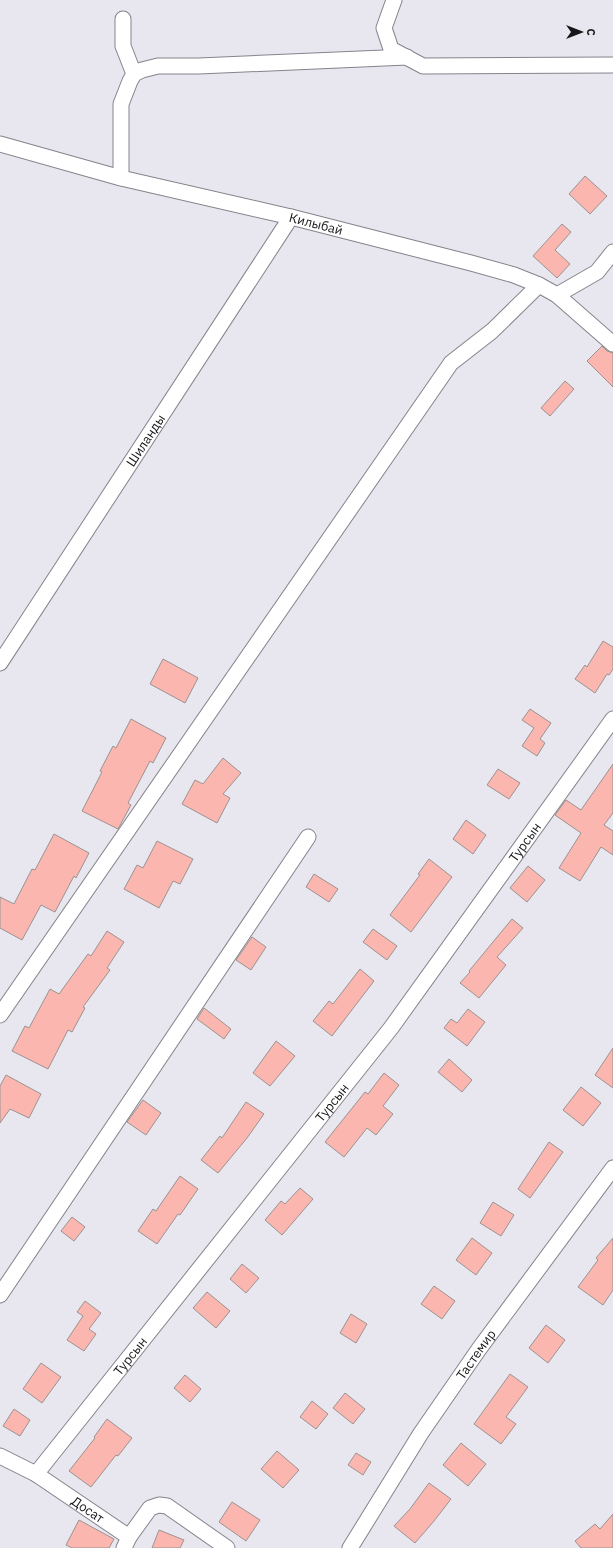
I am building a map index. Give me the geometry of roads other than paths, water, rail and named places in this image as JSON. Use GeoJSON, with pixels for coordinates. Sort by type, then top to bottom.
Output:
{"type":"FeatureCollection","features":[{"type":"Feature","properties":{"kind":"street"},"geometry":{"type":"LineString","coordinates":[[394,0],[384,28],[391,49],[423,66],[613,64]]}},
{"type":"Feature","properties":{"kind":"street"},"geometry":{"type":"LineString","coordinates":[[123,20],[123,46],[134,74]]}},
{"type":"Feature","properties":{"kind":"street"},"geometry":{"type":"LineString","coordinates":[[121,178],[121,104],[134,74],[142,70],[158,66],[199,66],[407,57]]}},
{"type":"Feature","properties":{"kind":"street","name":"Килыбай"},"geometry":{"type":"LineString","coordinates":[[0,144],[121,178],[291,217],[514,275],[539,285],[557,295],[613,344]]}},
{"type":"Feature","properties":{"kind":"street","name":"Шиланды"},"geometry":{"type":"LineString","coordinates":[[0,663],[291,217]]}},
{"type":"Feature","properties":{"kind":"street"},"geometry":{"type":"LineString","coordinates":[[557,295],[597,272],[613,252]]}},
{"type":"Feature","properties":{"kind":"street"},"geometry":{"type":"LineString","coordinates":[[0,1015],[451,363],[492,331],[539,285]]}},
{"type":"Feature","properties":{"kind":"street","name":"Турсын"},"geometry":{"type":"LineString","coordinates":[[36,1474],[391,1028],[613,719]]}},
{"type":"Feature","properties":{"kind":"street"},"geometry":{"type":"LineString","coordinates":[[0,1295],[308,837]]}},
{"type":"Feature","properties":{"kind":"street","name":"Тастемир"},"geometry":{"type":"LineString","coordinates":[[350,1548],[421,1433],[479,1349],[613,1168]]}},
{"type":"Feature","properties":{"kind":"street","name":"Досат"},"geometry":{"type":"LineString","coordinates":[[0,1456],[36,1474],[126,1543]]}},
{"type":"Feature","properties":{"kind":"street"},"geometry":{"type":"LineString","coordinates":[[126,1543],[150,1508],[160,1505],[167,1506],[228,1548]]}}]}
